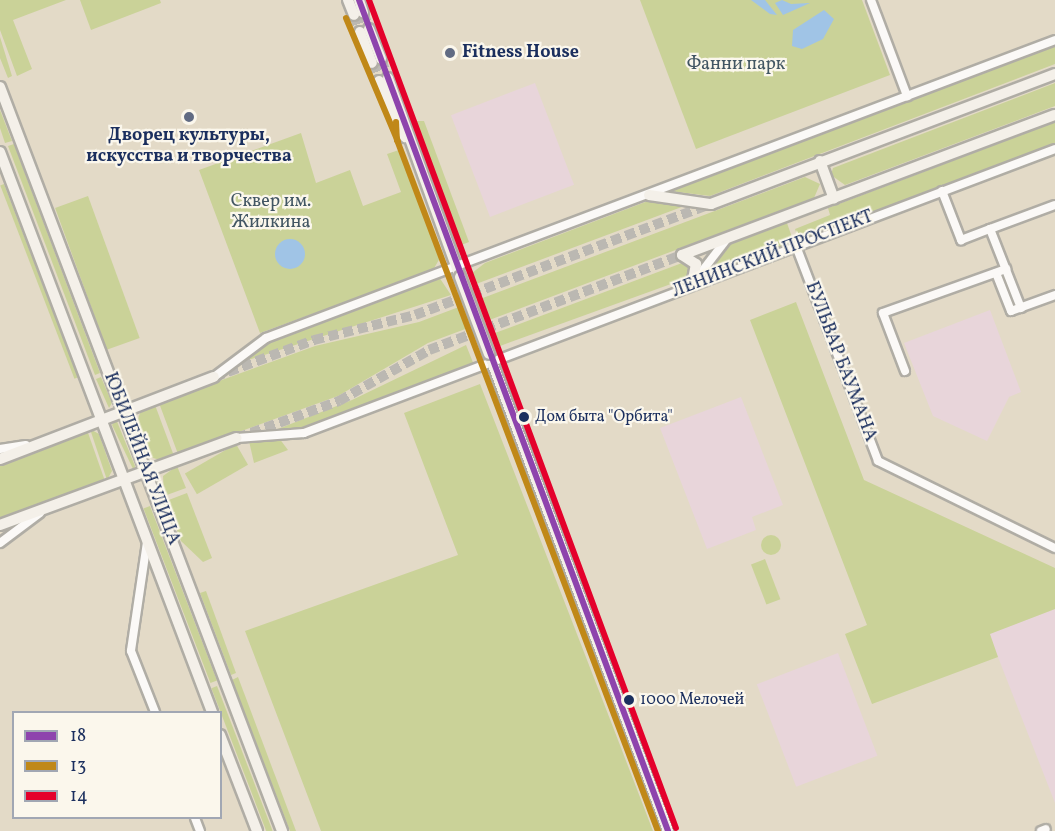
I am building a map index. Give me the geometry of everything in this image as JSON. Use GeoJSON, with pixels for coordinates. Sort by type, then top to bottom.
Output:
{"type":"FeatureCollection","features":[{"type":"Feature","properties":{"kind":"main road"},"geometry":{"type":"LineString","coordinates":[[348,0],[358,13],[359,0]]}},
{"type":"Feature","properties":{"kind":"main road"},"geometry":{"type":"LineString","coordinates":[[365,31],[376,61]]}},
{"type":"Feature","properties":{"kind":"main road"},"geometry":{"type":"LineString","coordinates":[[649,195],[711,204],[1055,74]]}},
{"type":"Feature","properties":{"kind":"main road"},"geometry":{"type":"LineString","coordinates":[[383,80],[458,272],[668,831]]}},
{"type":"Feature","properties":{"kind":"main road","name":"ЮБИЛЕЙНАЯ УЛИЦА"},"geometry":{"type":"LineString","coordinates":[[0,87],[282,831]]}},
{"type":"Feature","properties":{"kind":"main road","name":"ЛЕНИНСКИЙ ПРОСПЕКТ"},"geometry":{"type":"LineString","coordinates":[[693,284],[696,264],[682,255],[1055,115]]}},
{"type":"Feature","properties":{"kind":"main road","name":"ЮБИЛЕЙНАЯ УЛИЦА"},"geometry":{"type":"LineString","coordinates":[[0,152],[212,711]]}},
{"type":"Feature","properties":{"kind":"main road"},"geometry":{"type":"LineString","coordinates":[[820,161],[834,199]]}},
{"type":"Feature","properties":{"kind":"main road"},"geometry":{"type":"LineString","coordinates":[[0,459],[214,377]]}},
{"type":"Feature","properties":{"kind":"main road"},"geometry":{"type":"LineString","coordinates":[[0,525],[237,438]]}},
{"type":"Feature","properties":{"kind":"main road"},"geometry":{"type":"LineString","coordinates":[[222,740],[257,831]]}},
{"type":"Feature","properties":{"kind":"street"},"geometry":{"type":"LineString","coordinates":[[871,0],[907,96]]}},
{"type":"Feature","properties":{"kind":"street"},"geometry":{"type":"LineString","coordinates":[[214,377],[266,338],[458,272],[649,195],[1055,40]]}},
{"type":"Feature","properties":{"kind":"street","name":"ЛЕНИНСКИЙ ПРОСПЕКТ"},"geometry":{"type":"LineString","coordinates":[[237,438],[304,434],[490,358],[636,308],[693,284],[1055,148]]}},
{"type":"Feature","properties":{"kind":"street"},"geometry":{"type":"LineString","coordinates":[[942,191],[961,240],[1055,205]]}},
{"type":"Feature","properties":{"kind":"street"},"geometry":{"type":"LineString","coordinates":[[990,229],[1021,308]]}},
{"type":"Feature","properties":{"kind":"street"},"geometry":{"type":"LineString","coordinates":[[693,284],[726,239]]}},
{"type":"Feature","properties":{"kind":"street","name":"БУЛЬВАР БАУМАНА"},"geometry":{"type":"LineString","coordinates":[[796,246],[878,461],[1055,548]]}},
{"type":"Feature","properties":{"kind":"street"},"geometry":{"type":"LineString","coordinates":[[905,371],[883,313],[1006,269]]}},
{"type":"Feature","properties":{"kind":"street"},"geometry":{"type":"LineString","coordinates":[[996,273],[1011,311],[1055,296]]}},
{"type":"Feature","properties":{"kind":"street"},"geometry":{"type":"LineString","coordinates":[[0,448],[40,444]]}},
{"type":"Feature","properties":{"kind":"street"},"geometry":{"type":"LineString","coordinates":[[0,543],[44,510]]}},
{"type":"Feature","properties":{"kind":"street"},"geometry":{"type":"LineString","coordinates":[[147,540],[131,651],[155,711]]}},
{"type":"Feature","properties":{"kind":"shaded area"},"geometry":{"type":"Polygon","coordinates":[[[535,83],[574,185],[490,217],[451,115],[535,83]]]}},
{"type":"Feature","properties":{"kind":"shaded area"},"geometry":{"type":"Polygon","coordinates":[[[990,310],[1021,392],[1009,397],[987,441],[933,416],[904,343],[990,310]]]}},
{"type":"Feature","properties":{"kind":"shaded area"},"geometry":{"type":"Polygon","coordinates":[[[741,397],[783,505],[752,517],[756,530],[707,549],[660,428],[741,397]]]}},
{"type":"Feature","properties":{"kind":"shaded area"},"geometry":{"type":"Polygon","coordinates":[[[1055,609],[1055,803],[989,634],[1055,609]]]}},
{"type":"Feature","properties":{"kind":"shaded area"},"geometry":{"type":"Polygon","coordinates":[[[838,653],[877,756],[796,787],[757,684],[838,653]]]}},
{"type":"Feature","properties":{"kind":"green space"},"geometry":{"type":"Polygon","coordinates":[[[0,0],[66,0],[13,20],[32,69],[17,76],[0,30],[0,0]]]}},
{"type":"Feature","properties":{"kind":"green space"},"geometry":{"type":"Polygon","coordinates":[[[80,0],[160,0],[161,3],[91,30],[80,0]]]}},
{"type":"Feature","properties":{"kind":"green space","name":"Фанни парк"},"geometry":{"type":"Polygon","coordinates":[[[640,0],[862,0],[890,75],[696,149],[640,0]]]}},
{"type":"Feature","properties":{"kind":"green space"},"geometry":{"type":"Polygon","coordinates":[[[0,37],[12,76],[8,78],[0,58],[0,37]]]}},
{"type":"Feature","properties":{"kind":"green space"},"geometry":{"type":"Polygon","coordinates":[[[1055,45],[1055,64],[710,196],[670,191],[1055,45]]]}},
{"type":"Feature","properties":{"kind":"green space"},"geometry":{"type":"Polygon","coordinates":[[[1055,83],[1055,106],[845,185],[831,175],[833,168],[1055,83]]]}},
{"type":"Feature","properties":{"kind":"green space"},"geometry":{"type":"Polygon","coordinates":[[[0,110],[12,141],[5,143],[0,128],[0,110]]]}},
{"type":"Feature","properties":{"kind":"green space"},"geometry":{"type":"Polygon","coordinates":[[[416,121],[424,121],[469,242],[456,247],[412,133],[416,121]]]}},
{"type":"Feature","properties":{"kind":"green space"},"geometry":{"type":"Polygon","coordinates":[[[1055,122],[1055,145],[799,241],[795,229],[830,215],[828,208],[1055,122]]]}},
{"type":"Feature","properties":{"kind":"green space","name":"Сквер им. Жилкина"},"geometry":{"type":"Polygon","coordinates":[[[301,133],[316,183],[350,170],[363,206],[401,192],[387,154],[402,149],[440,258],[433,270],[260,333],[199,170],[301,133]]]}},
{"type":"Feature","properties":{"kind":"green space"},"geometry":{"type":"Polygon","coordinates":[[[14,144],[100,373],[95,375],[8,146],[14,144]]]}},
{"type":"Feature","properties":{"kind":"green space"},"geometry":{"type":"Polygon","coordinates":[[[805,177],[820,184],[814,198],[428,343],[338,396],[178,454],[159,403],[315,346],[419,322],[805,177]]]}},
{"type":"Feature","properties":{"kind":"green space"},"geometry":{"type":"Polygon","coordinates":[[[4,184],[78,377],[74,379],[0,185],[4,184]]]}},
{"type":"Feature","properties":{"kind":"green space"},"geometry":{"type":"Polygon","coordinates":[[[88,196],[140,338],[107,350],[55,208],[88,196]]]}},
{"type":"Feature","properties":{"kind":"green space"},"geometry":{"type":"Polygon","coordinates":[[[648,201],[687,205],[476,284],[472,273],[485,263],[648,201]]]}},
{"type":"Feature","properties":{"kind":"green space"},"geometry":{"type":"Polygon","coordinates":[[[787,223],[794,243],[701,277],[729,244],[787,223]]]}},
{"type":"Feature","properties":{"kind":"green space"},"geometry":{"type":"Polygon","coordinates":[[[682,263],[693,270],[682,280],[500,346],[495,333],[682,263]]]}},
{"type":"Feature","properties":{"kind":"green space"},"geometry":{"type":"Polygon","coordinates":[[[439,277],[451,295],[236,364],[274,339],[439,277]]]}},
{"type":"Feature","properties":{"kind":"green space"},"geometry":{"type":"Polygon","coordinates":[[[796,302],[864,480],[1055,568],[1055,609],[990,634],[998,657],[872,704],[845,634],[867,625],[750,320],[796,302]]]}},
{"type":"Feature","properties":{"kind":"green space"},"geometry":{"type":"Polygon","coordinates":[[[466,345],[474,365],[305,430],[265,434],[352,400],[466,345]]]}},
{"type":"Feature","properties":{"kind":"green space"},"geometry":{"type":"Polygon","coordinates":[[[101,377],[112,403],[109,408],[96,379],[101,377]]]}},
{"type":"Feature","properties":{"kind":"green space"},"geometry":{"type":"Polygon","coordinates":[[[480,384],[653,831],[321,831],[245,631],[458,555],[404,413],[480,384]]]}},
{"type":"Feature","properties":{"kind":"green space"},"geometry":{"type":"Polygon","coordinates":[[[155,405],[174,456],[160,460],[150,457],[137,422],[141,410],[155,405]]]}},
{"type":"Feature","properties":{"kind":"green space"},"geometry":{"type":"Polygon","coordinates":[[[116,419],[135,466],[134,471],[112,425],[116,419]]]}},
{"type":"Feature","properties":{"kind":"green space"},"geometry":{"type":"Polygon","coordinates":[[[90,429],[99,434],[112,471],[107,480],[90,429]]]}},
{"type":"Feature","properties":{"kind":"green space"},"geometry":{"type":"Polygon","coordinates":[[[87,430],[105,481],[0,521],[0,463],[87,430]]]}},
{"type":"Feature","properties":{"kind":"green space"},"geometry":{"type":"Polygon","coordinates":[[[279,438],[288,450],[254,463],[249,441],[279,438]]]}},
{"type":"Feature","properties":{"kind":"green space"},"geometry":{"type":"Polygon","coordinates":[[[236,444],[248,465],[197,494],[185,474],[236,444]]]}},
{"type":"Feature","properties":{"kind":"green space"},"geometry":{"type":"Polygon","coordinates":[[[177,466],[186,488],[164,496],[163,476],[177,466]]]}},
{"type":"Feature","properties":{"kind":"green space"},"geometry":{"type":"Polygon","coordinates":[[[187,493],[212,558],[203,562],[181,541],[166,501],[187,493]]]}},
{"type":"Feature","properties":{"kind":"green space"},"geometry":{"type":"Polygon","coordinates":[[[150,506],[217,681],[210,683],[143,509],[150,506]]]}},
{"type":"Feature","properties":{"kind":"green space"},"geometry":{"type":"Polygon","coordinates":[[[767,535],[775,535],[781,541],[781,549],[775,555],[767,555],[761,549],[761,541],[767,535]]]}},
{"type":"Feature","properties":{"kind":"green space"},"geometry":{"type":"Polygon","coordinates":[[[765,559],[780,599],[766,605],[751,564],[765,559]]]}},
{"type":"Feature","properties":{"kind":"green space"},"geometry":{"type":"Polygon","coordinates":[[[206,591],[236,673],[231,675],[200,593],[206,591]]]}},
{"type":"Feature","properties":{"kind":"green space"},"geometry":{"type":"Polygon","coordinates":[[[238,677],[296,831],[290,831],[232,680],[238,677]]]}},
{"type":"Feature","properties":{"kind":"green space"},"geometry":{"type":"Polygon","coordinates":[[[217,686],[272,831],[266,831],[211,688],[217,686]]]}},
{"type":"Feature","properties":{"kind":"water"},"geometry":{"type":"Polygon","coordinates":[[[751,0],[765,0],[777,15],[770,14],[751,0]]]}},
{"type":"Feature","properties":{"kind":"water"},"geometry":{"type":"Polygon","coordinates":[[[782,0],[791,4],[810,3],[783,15],[775,3],[782,0]]]}},
{"type":"Feature","properties":{"kind":"water"},"geometry":{"type":"Polygon","coordinates":[[[824,10],[834,19],[823,39],[802,49],[792,46],[793,30],[824,10]]]}},
{"type":"Feature","properties":{"kind":"water"},"geometry":{"type":"Polygon","coordinates":[[[290,239],[301,243],[305,254],[301,265],[290,269],[279,265],[275,254],[279,243],[290,239]]]}},
{"type":"Feature","properties":{"kind":"tunnel"},"geometry":{"type":"LineString","coordinates":[[363,12],[369,29]]}},
{"type":"Feature","properties":{"kind":"tunnel"},"geometry":{"type":"LineString","coordinates":[[354,15],[360,32]]}},
{"type":"Feature","properties":{"kind":"tunnel"},"geometry":{"type":"LineString","coordinates":[[381,59],[388,78]]}},
{"type":"Feature","properties":{"kind":"tunnel"},"geometry":{"type":"LineString","coordinates":[[372,63],[379,81]]}},
{"type":"Feature","properties":{"kind":"tunnel"},"geometry":{"type":"LineString","coordinates":[[214,377],[314,340],[415,315],[711,204]]}},
{"type":"Feature","properties":{"kind":"tunnel"},"geometry":{"type":"LineString","coordinates":[[237,438],[339,401],[429,350],[682,255]]}},
{"type":"Feature","properties":{"kind":"transit line","name":"18"},"geometry":{"type":"LineString","coordinates":[[359,0],[668,831]]}},
{"type":"Feature","properties":{"kind":"transit line","name":"14"},"geometry":{"type":"LineString","coordinates":[[369,0],[676,828]]}},
{"type":"Feature","properties":{"kind":"transit line","name":"13"},"geometry":{"type":"LineString","coordinates":[[346,18],[398,142]]}},
{"type":"Feature","properties":{"kind":"transit line","name":"13"},"geometry":{"type":"LineString","coordinates":[[396,122],[397,140],[658,831]]}},
{"type":"Feature","properties":{"kind":"place","name":"Fitness House"},"geometry":{"type":"Point","coordinates":[450,53]}},
{"type":"Feature","properties":{"kind":"place","name":"Дворец культуры, искусства и творчества"},"geometry":{"type":"Point","coordinates":[189,117]}},
{"type":"Feature","properties":{"kind":"place","name":"Дом быта \"Орбита\""},"geometry":{"type":"Point","coordinates":[524,417]}},
{"type":"Feature","properties":{"kind":"place","name":"1000 Мелочей"},"geometry":{"type":"Point","coordinates":[629,700]}}]}
